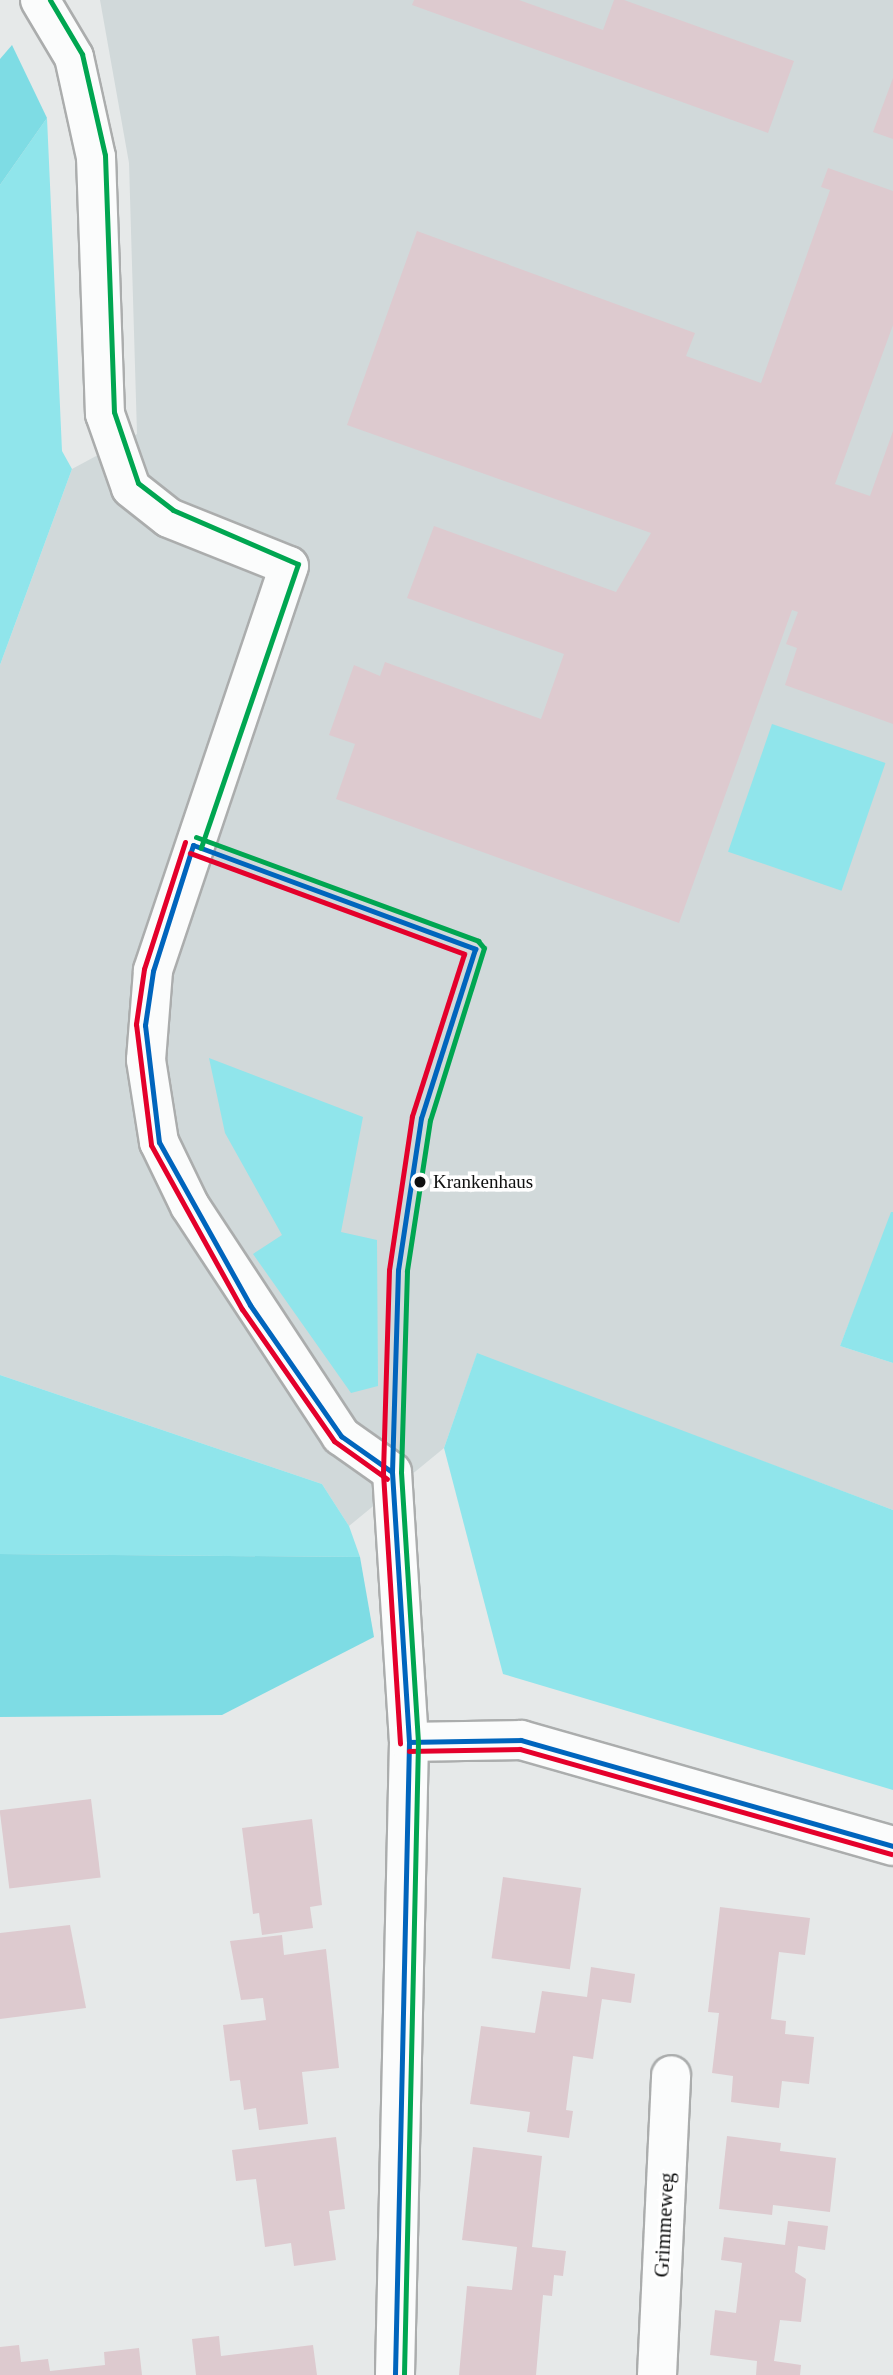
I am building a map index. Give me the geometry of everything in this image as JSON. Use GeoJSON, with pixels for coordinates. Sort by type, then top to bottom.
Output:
{"type":"FeatureCollection","features":[{"type":"Feature","properties":{"kind":"street"},"geometry":{"type":"LineString","coordinates":[[40,0],[74,57],[96,157],[106,414],[131,488],[169,518],[289,566],[153,971],[146,1060],[159,1142],[190,1206],[341,1436],[391,1472],[409,1742],[395,2375]]}},
{"type":"Feature","properties":{"kind":"street"},"geometry":{"type":"LineString","coordinates":[[409,1742],[521,1740],[893,1846]]}},
{"type":"Feature","properties":{"kind":"street","name":"Grimmeweg"},"geometry":{"type":"LineString","coordinates":[[657,2375],[671,2075]]}},
{"type":"Feature","properties":{"kind":"shaded area"},"geometry":{"type":"Polygon","coordinates":[[[100,0],[893,0],[893,1212],[840,1346],[893,1363],[893,1510],[477,1354],[444,1448],[349,1526],[322,1484],[0,1375],[0,665],[72,469],[137,434],[129,163],[100,0]]]}},
{"type":"Feature","properties":{"kind":"shaded area"},"geometry":{"type":"Polygon","coordinates":[[[12,45],[47,118],[0,185],[0,59],[12,45]]]}},
{"type":"Feature","properties":{"kind":"shaded area"},"geometry":{"type":"Polygon","coordinates":[[[47,118],[62,451],[72,469],[0,665],[0,185],[47,118]]]}},
{"type":"Feature","properties":{"kind":"shaded area"},"geometry":{"type":"Polygon","coordinates":[[[772,724],[885,763],[842,891],[728,852],[772,724]]]}},
{"type":"Feature","properties":{"kind":"shaded area"},"geometry":{"type":"Polygon","coordinates":[[[209,1058],[363,1117],[341,1232],[377,1240],[378,1386],[351,1393],[253,1254],[282,1235],[225,1133],[209,1058]]]}},
{"type":"Feature","properties":{"kind":"shaded area"},"geometry":{"type":"Polygon","coordinates":[[[893,1212],[893,1363],[840,1346],[893,1212]]]}},
{"type":"Feature","properties":{"kind":"shaded area"},"geometry":{"type":"Polygon","coordinates":[[[477,1353],[893,1510],[893,1790],[503,1674],[444,1448],[477,1353]]]}},
{"type":"Feature","properties":{"kind":"shaded area"},"geometry":{"type":"Polygon","coordinates":[[[0,1375],[322,1484],[349,1526],[360,1557],[0,1554],[0,1375]]]}},
{"type":"Feature","properties":{"kind":"shaded area"},"geometry":{"type":"Polygon","coordinates":[[[0,1554],[360,1557],[374,1637],[222,1715],[0,1717],[0,1554]]]}},
{"type":"Feature","properties":{"kind":"building"},"geometry":{"type":"Polygon","coordinates":[[[414,0],[519,0],[603,30],[614,0],[624,0],[794,61],[768,133],[412,5],[414,0]]]}},
{"type":"Feature","properties":{"kind":"building"},"geometry":{"type":"Polygon","coordinates":[[[893,78],[893,139],[873,132],[893,78]]]}},
{"type":"Feature","properties":{"kind":"building"},"geometry":{"type":"Polygon","coordinates":[[[828,168],[893,191],[893,325],[835,484],[870,496],[893,431],[893,724],[785,685],[797,648],[786,644],[798,612],[792,610],[679,923],[336,799],[355,744],[329,735],[354,665],[380,676],[385,662],[541,719],[564,654],[407,598],[434,526],[616,592],[651,533],[347,425],[417,231],[695,333],[686,356],[761,383],[830,190],[821,187],[828,168]]]}},
{"type":"Feature","properties":{"kind":"building"},"geometry":{"type":"Polygon","coordinates":[[[91,1799],[101,1877],[9,1889],[0,1810],[91,1799]]]}},
{"type":"Feature","properties":{"kind":"building"},"geometry":{"type":"Polygon","coordinates":[[[312,1819],[322,1905],[310,1907],[313,1928],[262,1935],[259,1913],[253,1914],[242,1828],[312,1819]]]}},
{"type":"Feature","properties":{"kind":"building"},"geometry":{"type":"Polygon","coordinates":[[[503,1877],[581,1888],[570,1969],[492,1958],[503,1877]]]}},
{"type":"Feature","properties":{"kind":"building"},"geometry":{"type":"Polygon","coordinates":[[[720,1907],[810,1918],[805,1955],[779,1952],[771,2019],[786,2021],[785,2034],[814,2037],[809,2084],[782,2081],[779,2108],[731,2102],[733,2076],[712,2073],[719,2013],[708,2012],[720,1907]]]}},
{"type":"Feature","properties":{"kind":"building"},"geometry":{"type":"Polygon","coordinates":[[[70,1925],[86,2008],[0,2019],[0,1933],[70,1925]]]}},
{"type":"Feature","properties":{"kind":"building"},"geometry":{"type":"Polygon","coordinates":[[[282,1935],[284,1955],[326,1949],[339,2068],[302,2072],[308,2124],[259,2130],[256,2108],[244,2110],[240,2080],[230,2081],[223,2025],[266,2020],[263,1998],[241,2000],[230,1941],[282,1935]]]}},
{"type":"Feature","properties":{"kind":"building"},"geometry":{"type":"Polygon","coordinates":[[[591,1967],[635,1974],[631,2003],[602,1999],[593,2059],[573,2056],[566,2110],[573,2111],[569,2138],[527,2132],[530,2112],[470,2104],[481,2026],[535,2033],[542,1991],[587,1997],[591,1967]]]}},
{"type":"Feature","properties":{"kind":"building"},"geometry":{"type":"Polygon","coordinates":[[[727,2136],[781,2143],[780,2151],[836,2158],[830,2212],[773,2205],[772,2215],[719,2209],[727,2136]]]}},
{"type":"Feature","properties":{"kind":"building"},"geometry":{"type":"Polygon","coordinates":[[[336,2137],[345,2209],[329,2211],[336,2260],[294,2266],[291,2243],[265,2247],[256,2179],[236,2181],[232,2150],[336,2137]]]}},
{"type":"Feature","properties":{"kind":"building"},"geometry":{"type":"Polygon","coordinates":[[[473,2147],[542,2156],[532,2247],[566,2251],[563,2276],[554,2275],[552,2296],[543,2295],[536,2375],[459,2375],[467,2286],[512,2290],[517,2247],[462,2240],[473,2147]]]}},
{"type":"Feature","properties":{"kind":"building"},"geometry":{"type":"Polygon","coordinates":[[[788,2221],[828,2226],[825,2250],[798,2246],[795,2272],[806,2279],[801,2322],[780,2320],[774,2361],[801,2365],[800,2375],[756,2375],[757,2361],[710,2355],[715,2310],[736,2313],[742,2263],[721,2260],[724,2237],[785,2245],[788,2221]]]}},
{"type":"Feature","properties":{"kind":"building"},"geometry":{"type":"Polygon","coordinates":[[[219,2336],[221,2356],[313,2345],[317,2375],[196,2375],[192,2339],[219,2336]]]}},
{"type":"Feature","properties":{"kind":"building"},"geometry":{"type":"Polygon","coordinates":[[[19,2345],[21,2362],[48,2359],[50,2371],[105,2365],[104,2352],[139,2348],[142,2375],[0,2375],[0,2347],[19,2345]]]}},
{"type":"Feature","properties":{"kind":"transit line"},"geometry":{"type":"LineString","coordinates":[[50,0],[82,54],[105,155],[114,412],[138,483],[173,510],[298,564],[201,848]]}},
{"type":"Feature","properties":{"kind":"transit line"},"geometry":{"type":"LineString","coordinates":[[196,837],[478,941],[484,948],[430,1120],[407,1271],[401,1472],[418,1742],[404,2375]]}},
{"type":"Feature","properties":{"kind":"transit line"},"geometry":{"type":"LineString","coordinates":[[185,842],[144,969],[136,1024],[151,1145],[242,1309],[334,1441],[387,1479]]}},
{"type":"Feature","properties":{"kind":"transit line"},"geometry":{"type":"LineString","coordinates":[[193,845],[475,949],[421,1118],[398,1270],[392,1472],[409,1742],[395,2375]]}},
{"type":"Feature","properties":{"kind":"transit line"},"geometry":{"type":"LineString","coordinates":[[193,845],[153,971],[145,1025],[159,1142],[250,1305],[341,1436],[392,1472]]}},
{"type":"Feature","properties":{"kind":"transit line"},"geometry":{"type":"LineString","coordinates":[[190,853],[464,954],[412,1116],[389,1270],[383,1473],[400,1743]]}},
{"type":"Feature","properties":{"kind":"transit line"},"geometry":{"type":"LineString","coordinates":[[409,1742],[521,1740],[893,1846]]}},
{"type":"Feature","properties":{"kind":"transit line"},"geometry":{"type":"LineString","coordinates":[[409,1751],[520,1749],[891,1854]]}},
{"type":"Feature","properties":{"kind":"place","name":"Krankenhaus"},"geometry":{"type":"Point","coordinates":[420,1182]}}]}
